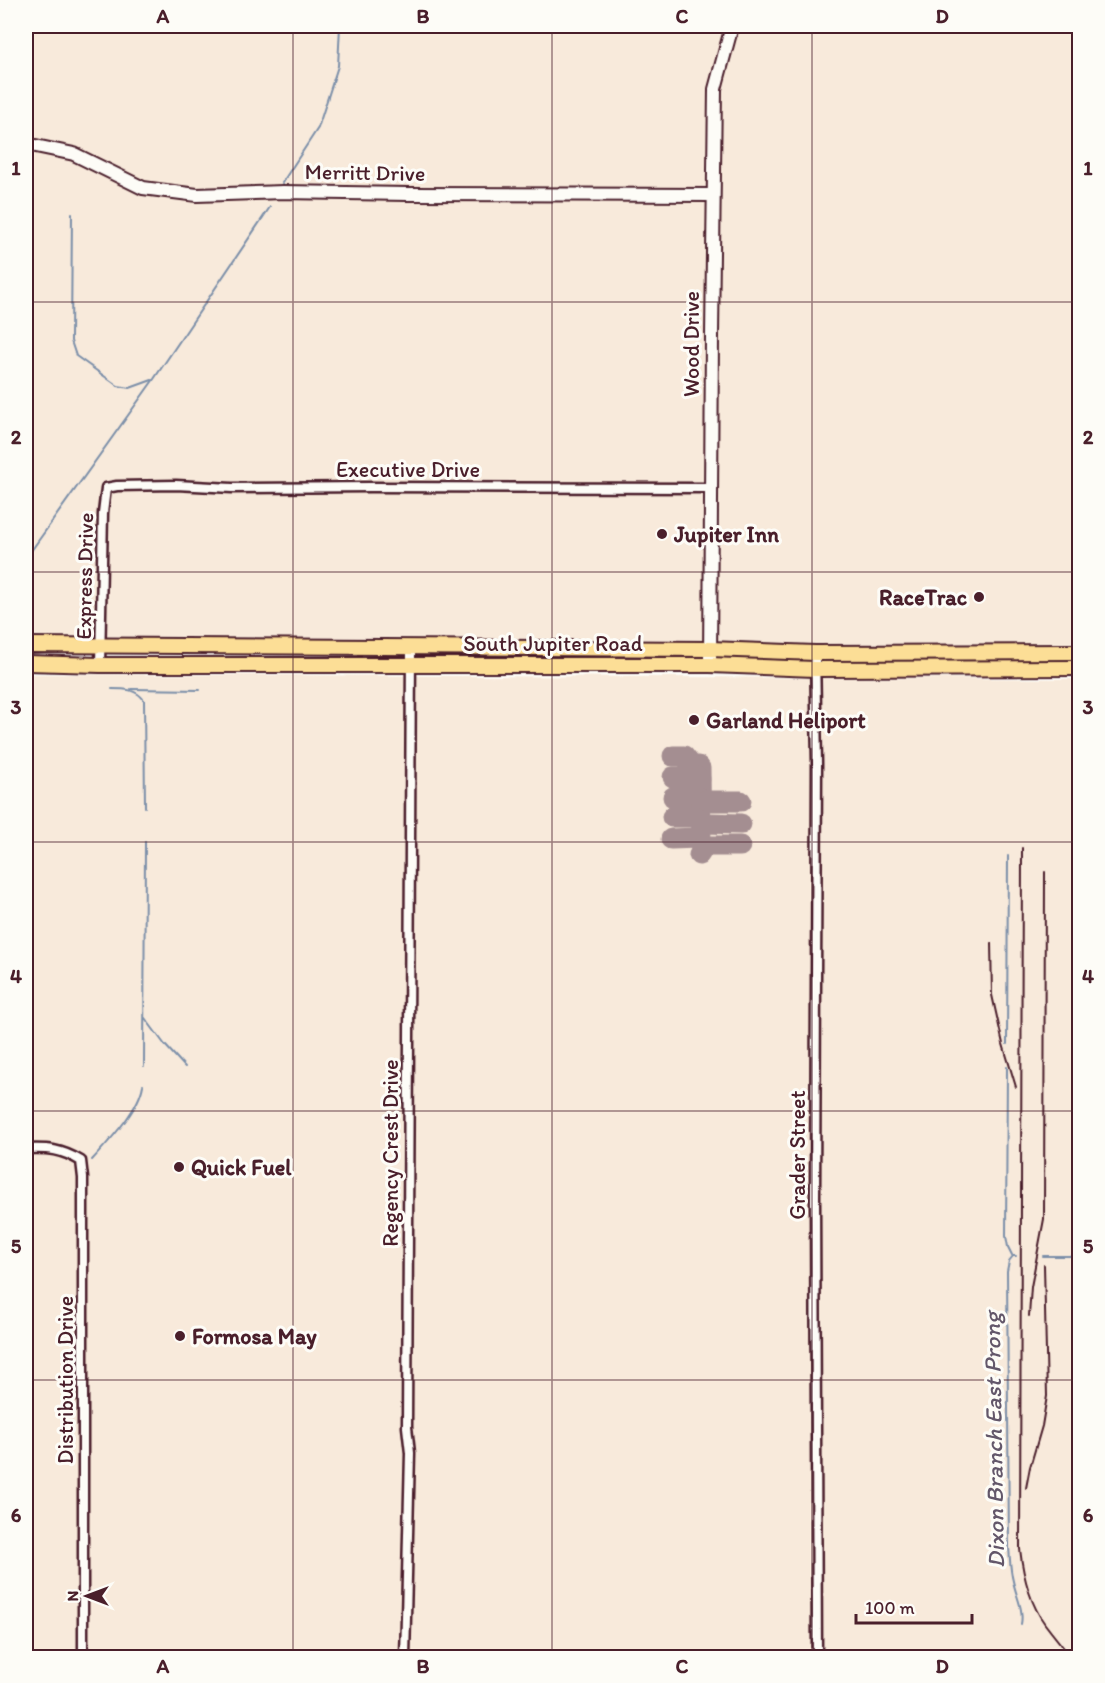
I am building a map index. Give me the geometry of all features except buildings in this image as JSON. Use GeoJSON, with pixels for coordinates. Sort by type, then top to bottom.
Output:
{"type":"FeatureCollection","features":[{"type":"Feature","properties":{"kind":"main road","name":"South Jupiter Road"},"geometry":{"type":"LineString","coordinates":[[26,645],[710,649],[815,653],[1080,652]]}},
{"type":"Feature","properties":{"kind":"main road"},"geometry":{"type":"LineString","coordinates":[[220,647],[220,664]]}},
{"type":"Feature","properties":{"kind":"main road","name":"South Jupiter Road"},"geometry":{"type":"LineString","coordinates":[[26,663],[710,665],[815,669],[1080,668]]}},
{"type":"Feature","properties":{"kind":"street","name":"Wood Drive"},"geometry":{"type":"LineString","coordinates":[[710,665],[715,89],[732,26]]}},
{"type":"Feature","properties":{"kind":"street","name":"Merritt Drive"},"geometry":{"type":"LineString","coordinates":[[26,144],[74,154],[143,188],[197,195],[283,192],[713,195]]}},
{"type":"Feature","properties":{"kind":"street","name":"Executive Drive"},"geometry":{"type":"LineString","coordinates":[[106,488],[164,485],[232,489],[711,488]]}},
{"type":"Feature","properties":{"kind":"street","name":"Express Drive"},"geometry":{"type":"LineString","coordinates":[[100,665],[103,513],[106,488]]}},
{"type":"Feature","properties":{"kind":"street","name":"Regency Crest Drive"},"geometry":{"type":"LineString","coordinates":[[405,1658],[410,1453],[407,1415],[411,648]]}},
{"type":"Feature","properties":{"kind":"street","name":"Grader Street"},"geometry":{"type":"LineString","coordinates":[[815,653],[817,1658]]}},
{"type":"Feature","properties":{"kind":"street","name":"Distribution Drive"},"geometry":{"type":"LineString","coordinates":[[26,1149],[42,1148],[65,1152],[81,1161],[82,1169],[83,1658]]}},
{"type":"Feature","properties":{"kind":"shaded area"},"geometry":{"type":"Polygon","coordinates":[[[26,26],[1079,26],[1079,646],[26,641],[26,26]]]}},
{"type":"Feature","properties":{"kind":"shaded area"},"geometry":{"type":"Polygon","coordinates":[[[26,674],[1079,679],[1079,1657],[26,1658],[26,674]]]}},
{"type":"Feature","properties":{"kind":"waterway"},"geometry":{"type":"LineString","coordinates":[[282,183],[318,128],[338,66],[340,26]]}},
{"type":"Feature","properties":{"kind":"waterway"},"geometry":{"type":"LineString","coordinates":[[26,558],[154,379],[270,207]]}},
{"type":"Feature","properties":{"kind":"waterway"},"geometry":{"type":"LineString","coordinates":[[72,213],[71,341],[76,356],[118,386],[130,388],[152,380]]}},
{"type":"Feature","properties":{"kind":"waterway"},"geometry":{"type":"LineString","coordinates":[[112,689],[134,692],[144,700],[145,807]]}},
{"type":"Feature","properties":{"kind":"waterway"},"geometry":{"type":"LineString","coordinates":[[131,689],[200,690]]}},
{"type":"Feature","properties":{"kind":"waterway"},"geometry":{"type":"LineString","coordinates":[[144,1066],[145,842]]}},
{"type":"Feature","properties":{"kind":"waterway","name":"Dixon Branch East Prong"},"geometry":{"type":"LineString","coordinates":[[1007,1044],[1008,856]]}},
{"type":"Feature","properties":{"kind":"waterway"},"geometry":{"type":"LineString","coordinates":[[145,1018],[185,1067]]}},
{"type":"Feature","properties":{"kind":"waterway","name":"Dixon Branch East Prong"},"geometry":{"type":"LineString","coordinates":[[1007,1067],[1006,1236],[1012,1255]]}},
{"type":"Feature","properties":{"kind":"waterway"},"geometry":{"type":"LineString","coordinates":[[92,1160],[130,1115],[143,1085]]}},
{"type":"Feature","properties":{"kind":"waterway","name":"Dixon Branch East Prong"},"geometry":{"type":"LineString","coordinates":[[1016,1256],[1009,1261],[1007,1271],[1009,1547],[1021,1624]]}},
{"type":"Feature","properties":{"kind":"waterway","name":"Dixon Branch East Prong"},"geometry":{"type":"LineString","coordinates":[[1043,1256],[1080,1256]]}},
{"type":"Feature","properties":{"kind":"taxiway"},"geometry":{"type":"LineString","coordinates":[[673,756],[684,756],[692,766],[700,768],[701,852],[699,855]]}},
{"type":"Feature","properties":{"kind":"taxiway"},"geometry":{"type":"LineString","coordinates":[[673,777],[700,779]]}},
{"type":"Feature","properties":{"kind":"taxiway"},"geometry":{"type":"LineString","coordinates":[[673,797],[698,797],[701,800]]}},
{"type":"Feature","properties":{"kind":"taxiway"},"geometry":{"type":"LineString","coordinates":[[701,804],[704,801],[741,801]]}},
{"type":"Feature","properties":{"kind":"taxiway"},"geometry":{"type":"LineString","coordinates":[[672,817],[697,817],[701,820]]}},
{"type":"Feature","properties":{"kind":"taxiway"},"geometry":{"type":"LineString","coordinates":[[701,826],[705,823],[741,824]]}},
{"type":"Feature","properties":{"kind":"taxiway"},"geometry":{"type":"LineString","coordinates":[[671,839],[698,838],[701,841]]}},
{"type":"Feature","properties":{"kind":"taxiway"},"geometry":{"type":"LineString","coordinates":[[701,848],[704,846],[740,846]]}},
{"type":"Feature","properties":{"kind":"railway"},"geometry":{"type":"LineString","coordinates":[[1022,848],[1020,1549],[1025,1578],[1039,1616],[1072,1658]]}},
{"type":"Feature","properties":{"kind":"railway"},"geometry":{"type":"LineString","coordinates":[[1029,1316],[1031,1287],[1044,1219],[1045,872]]}},
{"type":"Feature","properties":{"kind":"railway"},"geometry":{"type":"LineString","coordinates":[[991,943],[992,995],[1016,1087]]}},
{"type":"Feature","properties":{"kind":"railway"},"geometry":{"type":"LineString","coordinates":[[1026,1488],[1042,1426],[1047,1396],[1044,1265]]}},
{"type":"Feature","properties":{"kind":"place","name":"Jupiter Inn"},"geometry":{"type":"Point","coordinates":[662,534]}},
{"type":"Feature","properties":{"kind":"place","name":"RaceTrac"},"geometry":{"type":"Point","coordinates":[979,597]}},
{"type":"Feature","properties":{"kind":"place","name":"Garland Heliport"},"geometry":{"type":"Point","coordinates":[694,720]}},
{"type":"Feature","properties":{"kind":"place","name":"Quick Fuel"},"geometry":{"type":"Point","coordinates":[179,1167]}},
{"type":"Feature","properties":{"kind":"place","name":"Formosa May"},"geometry":{"type":"Point","coordinates":[180,1336]}}]}
